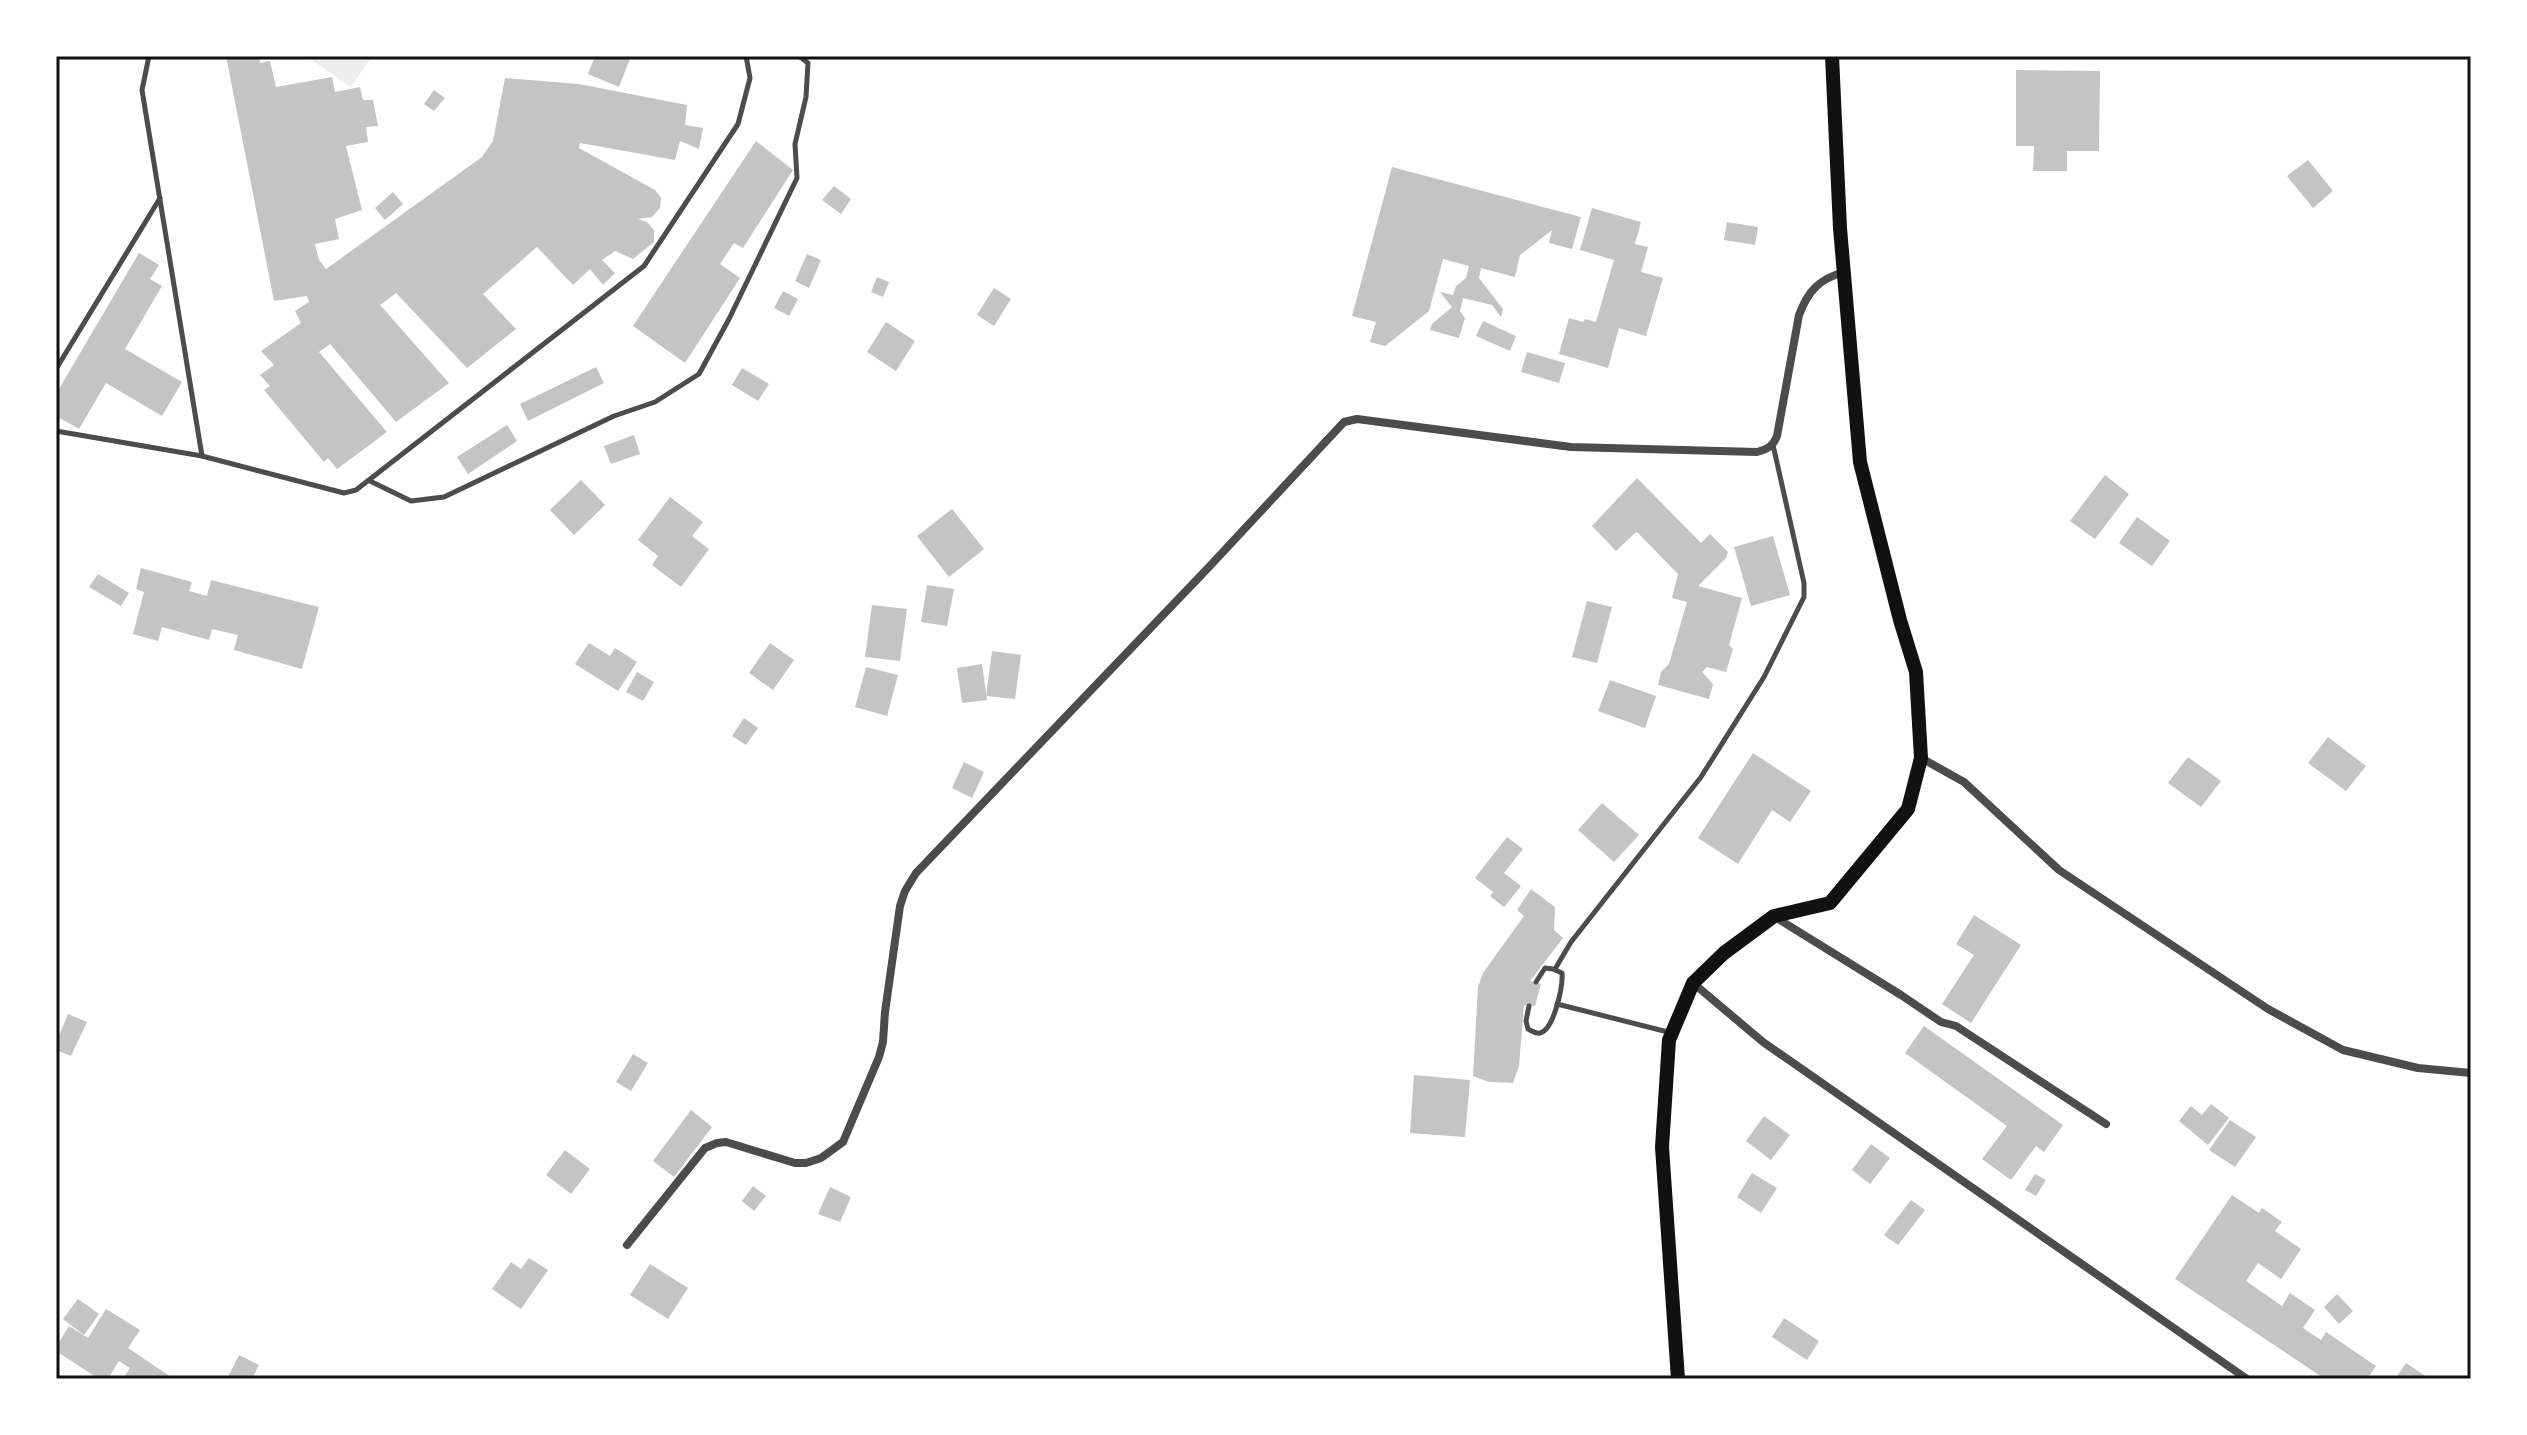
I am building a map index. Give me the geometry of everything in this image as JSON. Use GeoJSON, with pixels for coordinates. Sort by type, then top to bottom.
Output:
{"type":"FeatureCollection","features":[{"type":"Feature","properties":{"kind":"main road"},"geometry":{"type":"LineString","coordinates":[[1678,1379],[1662,1147],[1671,1033],[1693,983],[1724,953],[1774,916],[1830,903],[1908,809],[1921,758],[1916,672],[1860,462],[1844,272],[1832,56]]}},
{"type":"Feature","properties":{"kind":"street"},"geometry":{"type":"LineString","coordinates":[[627,1245],[705,1148],[726,1142],[795,1163],[806,1163],[821,1158],[843,1142],[883,1042],[900,906],[916,873],[1344,422],[1357,419],[1571,447],[1757,452],[1773,445],[1777,436],[1799,315],[1805,300],[1822,279],[1844,272]]}},
{"type":"Feature","properties":{"kind":"street"},"geometry":{"type":"LineString","coordinates":[[1921,758],[1964,782],[2059,870],[2268,1009],[2343,1050],[2418,1068],[2471,1073]]}},
{"type":"Feature","properties":{"kind":"street"},"geometry":{"type":"LineString","coordinates":[[1774,916],[1941,1022],[1956,1026],[2106,1124]]}},
{"type":"Feature","properties":{"kind":"street"},"geometry":{"type":"LineString","coordinates":[[1693,983],[1763,1042],[2247,1379]]}},
{"type":"Feature","properties":{"kind":"lane"},"geometry":{"type":"LineString","coordinates":[[149,56],[142,90],[202,456]]}},
{"type":"Feature","properties":{"kind":"lane"},"geometry":{"type":"LineString","coordinates":[[56,431],[202,456],[344,493],[356,490],[644,266],[738,124],[750,78],[746,56]]}},
{"type":"Feature","properties":{"kind":"lane"},"geometry":{"type":"LineString","coordinates":[[370,481],[411,501],[444,497],[614,416],[655,402],[699,374],[797,178],[795,144],[806,97],[808,63],[799,56]]}},
{"type":"Feature","properties":{"kind":"lane"},"geometry":{"type":"LineString","coordinates":[[56,369],[161,197]]}},
{"type":"Feature","properties":{"kind":"lane"},"geometry":{"type":"LineString","coordinates":[[1555,969],[1571,942],[1701,777],[1764,677],[1804,597],[1804,583],[1773,445]]}},
{"type":"Feature","properties":{"kind":"lane"},"geometry":{"type":"LineString","coordinates":[[1529,1006],[1526,1025],[1537,1033],[1549,1025],[1562,976],[1560,971],[1545,968],[1536,982]]}},
{"type":"Feature","properties":{"kind":"lane"},"geometry":{"type":"LineString","coordinates":[[1557,1004],[1671,1033]]}},
{"type":"Feature","properties":{"kind":"shaded area"},"geometry":{"type":"Polygon","coordinates":[[[306,56],[372,56],[351,87],[306,56]]]}},
{"type":"Feature","properties":{"kind":"building"},"geometry":{"type":"Polygon","coordinates":[[[226,56],[259,56],[260,63],[270,61],[276,87],[332,77],[335,92],[360,87],[363,100],[373,100],[378,126],[366,127],[368,142],[346,146],[362,210],[335,219],[339,239],[315,244],[319,260],[326,269],[482,157],[493,141],[505,78],[579,84],[687,105],[685,125],[703,128],[699,149],[680,141],[675,160],[580,143],[579,148],[655,190],[661,198],[660,208],[652,217],[638,219],[647,222],[654,230],[654,242],[633,259],[615,251],[602,260],[615,273],[603,285],[590,269],[573,285],[537,247],[483,294],[516,329],[467,368],[396,293],[380,305],[449,383],[396,422],[330,344],[319,352],[387,432],[337,469],[328,458],[324,462],[264,390],[270,386],[260,375],[274,365],[261,351],[301,323],[295,311],[309,302],[307,296],[274,301],[226,56]]]}},
{"type":"Feature","properties":{"kind":"building"},"geometry":{"type":"Polygon","coordinates":[[[595,56],[631,56],[619,87],[588,74],[595,56]]]}},
{"type":"Feature","properties":{"kind":"building"},"geometry":{"type":"Polygon","coordinates":[[[2016,70],[2100,71],[2099,151],[2067,151],[2067,171],[2033,171],[2034,146],[2016,146],[2016,70]]]}},
{"type":"Feature","properties":{"kind":"building"},"geometry":{"type":"Polygon","coordinates":[[[434,90],[445,98],[434,111],[424,104],[434,90]]]}},
{"type":"Feature","properties":{"kind":"building"},"geometry":{"type":"Polygon","coordinates":[[[756,141],[793,170],[743,248],[734,243],[720,264],[740,278],[685,363],[633,326],[756,141]]]}},
{"type":"Feature","properties":{"kind":"building"},"geometry":{"type":"Polygon","coordinates":[[[2308,160],[2333,191],[2313,208],[2287,176],[2308,160]]]}},
{"type":"Feature","properties":{"kind":"building"},"geometry":{"type":"Polygon","coordinates":[[[1392,167],[1581,217],[1572,249],[1549,243],[1552,230],[1520,255],[1515,277],[1481,268],[1479,278],[1503,309],[1501,317],[1492,305],[1463,298],[1460,311],[1465,318],[1459,338],[1430,330],[1432,324],[1452,307],[1440,292],[1453,295],[1456,286],[1466,278],[1469,266],[1443,259],[1429,311],[1385,346],[1370,342],[1376,322],[1352,316],[1392,167]]]}},
{"type":"Feature","properties":{"kind":"building"},"geometry":{"type":"Polygon","coordinates":[[[834,186],[851,199],[841,214],[822,200],[834,186]]]}},
{"type":"Feature","properties":{"kind":"building"},"geometry":{"type":"Polygon","coordinates":[[[393,192],[403,204],[385,220],[375,208],[393,192]]]}},
{"type":"Feature","properties":{"kind":"building"},"geometry":{"type":"Polygon","coordinates":[[[1592,208],[1641,222],[1635,244],[1648,247],[1641,272],[1663,278],[1646,336],[1619,328],[1608,368],[1559,354],[1569,318],[1596,322],[1614,260],[1580,250],[1592,208]]]}},
{"type":"Feature","properties":{"kind":"building"},"geometry":{"type":"Polygon","coordinates":[[[1727,222],[1758,227],[1755,245],[1724,240],[1727,222]]]}},
{"type":"Feature","properties":{"kind":"building"},"geometry":{"type":"Polygon","coordinates":[[[139,253],[159,265],[150,279],[162,286],[125,349],[182,382],[162,416],[106,383],[79,429],[56,416],[56,394],[139,253]]]}},
{"type":"Feature","properties":{"kind":"building"},"geometry":{"type":"Polygon","coordinates":[[[807,254],[821,260],[809,288],[795,281],[807,254]]]}},
{"type":"Feature","properties":{"kind":"building"},"geometry":{"type":"Polygon","coordinates":[[[877,277],[889,282],[883,297],[871,292],[877,277]]]}},
{"type":"Feature","properties":{"kind":"building"},"geometry":{"type":"Polygon","coordinates":[[[994,288],[1011,299],[994,326],[977,315],[994,288]]]}},
{"type":"Feature","properties":{"kind":"building"},"geometry":{"type":"Polygon","coordinates":[[[783,291],[798,299],[789,316],[774,308],[783,291]]]}},
{"type":"Feature","properties":{"kind":"building"},"geometry":{"type":"Polygon","coordinates":[[[1483,321],[1516,336],[1510,351],[1476,336],[1483,321]]]}},
{"type":"Feature","properties":{"kind":"building"},"geometry":{"type":"Polygon","coordinates":[[[886,322],[915,341],[896,371],[867,352],[886,322]]]}},
{"type":"Feature","properties":{"kind":"building"},"geometry":{"type":"Polygon","coordinates":[[[1527,352],[1565,363],[1559,383],[1521,372],[1527,352]]]}},
{"type":"Feature","properties":{"kind":"building"},"geometry":{"type":"Polygon","coordinates":[[[596,367],[604,383],[528,421],[520,404],[596,367]]]}},
{"type":"Feature","properties":{"kind":"building"},"geometry":{"type":"Polygon","coordinates":[[[742,368],[769,384],[758,401],[732,385],[742,368]]]}},
{"type":"Feature","properties":{"kind":"building"},"geometry":{"type":"Polygon","coordinates":[[[507,425],[517,441],[468,474],[457,457],[507,425]]]}},
{"type":"Feature","properties":{"kind":"building"},"geometry":{"type":"Polygon","coordinates":[[[634,435],[640,454],[611,464],[604,446],[634,435]]]}},
{"type":"Feature","properties":{"kind":"building"},"geometry":{"type":"Polygon","coordinates":[[[2105,475],[2129,494],[2095,539],[2070,521],[2105,475]]]}},
{"type":"Feature","properties":{"kind":"building"},"geometry":{"type":"Polygon","coordinates":[[[1637,478],[1701,543],[1710,534],[1728,552],[1726,558],[1698,586],[1742,598],[1729,645],[1733,649],[1726,672],[1707,667],[1702,672],[1713,684],[1709,699],[1658,685],[1661,672],[1669,664],[1687,602],[1672,598],[1678,574],[1638,533],[1616,551],[1592,526],[1637,478]]]}},
{"type":"Feature","properties":{"kind":"building"},"geometry":{"type":"Polygon","coordinates":[[[581,480],[605,505],[574,535],[550,510],[581,480]]]}},
{"type":"Feature","properties":{"kind":"building"},"geometry":{"type":"Polygon","coordinates":[[[670,497],[703,522],[692,536],[709,549],[681,587],[652,565],[658,556],[638,540],[670,497]]]}},
{"type":"Feature","properties":{"kind":"building"},"geometry":{"type":"Polygon","coordinates":[[[952,509],[984,549],[949,577],[917,536],[952,509]]]}},
{"type":"Feature","properties":{"kind":"building"},"geometry":{"type":"Polygon","coordinates":[[[2137,517],[2170,541],[2152,566],[2119,543],[2137,517]]]}},
{"type":"Feature","properties":{"kind":"building"},"geometry":{"type":"Polygon","coordinates":[[[1773,536],[1790,595],[1751,606],[1734,547],[1773,536]]]}},
{"type":"Feature","properties":{"kind":"building"},"geometry":{"type":"Polygon","coordinates":[[[141,568],[192,582],[189,591],[207,596],[211,580],[319,607],[302,669],[234,650],[238,635],[212,629],[209,640],[162,627],[158,641],[133,634],[144,592],[136,589],[141,568]]]}},
{"type":"Feature","properties":{"kind":"building"},"geometry":{"type":"Polygon","coordinates":[[[98,574],[129,593],[121,606],[89,587],[98,574]]]}},
{"type":"Feature","properties":{"kind":"building"},"geometry":{"type":"Polygon","coordinates":[[[927,585],[954,589],[947,626],[921,622],[927,585]]]}},
{"type":"Feature","properties":{"kind":"building"},"geometry":{"type":"Polygon","coordinates":[[[1587,601],[1612,607],[1597,663],[1572,657],[1587,601]]]}},
{"type":"Feature","properties":{"kind":"building"},"geometry":{"type":"Polygon","coordinates":[[[872,605],[907,609],[900,661],[865,657],[872,605]]]}},
{"type":"Feature","properties":{"kind":"building"},"geometry":{"type":"Polygon","coordinates":[[[589,643],[610,656],[615,648],[637,662],[618,691],[575,664],[589,643]]]}},
{"type":"Feature","properties":{"kind":"building"},"geometry":{"type":"Polygon","coordinates":[[[770,643],[794,660],[773,690],[749,673],[770,643]]]}},
{"type":"Feature","properties":{"kind":"building"},"geometry":{"type":"Polygon","coordinates":[[[992,651],[1021,655],[1015,699],[986,696],[992,651]]]}},
{"type":"Feature","properties":{"kind":"building"},"geometry":{"type":"Polygon","coordinates":[[[982,664],[987,700],[962,703],[957,668],[982,664]]]}},
{"type":"Feature","properties":{"kind":"building"},"geometry":{"type":"Polygon","coordinates":[[[866,667],[898,675],[887,716],[855,707],[866,667]]]}},
{"type":"Feature","properties":{"kind":"building"},"geometry":{"type":"Polygon","coordinates":[[[637,672],[654,682],[643,701],[626,692],[637,672]]]}},
{"type":"Feature","properties":{"kind":"building"},"geometry":{"type":"Polygon","coordinates":[[[1610,680],[1656,696],[1645,728],[1598,711],[1610,680]]]}},
{"type":"Feature","properties":{"kind":"building"},"geometry":{"type":"Polygon","coordinates":[[[744,718],[758,728],[746,745],[732,736],[744,718]]]}},
{"type":"Feature","properties":{"kind":"building"},"geometry":{"type":"Polygon","coordinates":[[[2328,737],[2366,766],[2346,791],[2308,763],[2328,737]]]}},
{"type":"Feature","properties":{"kind":"building"},"geometry":{"type":"Polygon","coordinates":[[[1753,753],[1811,791],[1790,822],[1772,810],[1738,864],[1698,838],[1753,753]]]}},
{"type":"Feature","properties":{"kind":"building"},"geometry":{"type":"Polygon","coordinates":[[[2188,757],[2221,781],[2201,807],[2168,783],[2188,757]]]}},
{"type":"Feature","properties":{"kind":"building"},"geometry":{"type":"Polygon","coordinates":[[[964,762],[984,772],[972,798],[952,788],[964,762]]]}},
{"type":"Feature","properties":{"kind":"building"},"geometry":{"type":"Polygon","coordinates":[[[1602,803],[1639,835],[1614,862],[1578,830],[1602,803]]]}},
{"type":"Feature","properties":{"kind":"building"},"geometry":{"type":"Polygon","coordinates":[[[1507,837],[1523,849],[1504,873],[1521,886],[1504,907],[1490,896],[1493,892],[1475,878],[1507,837]]]}},
{"type":"Feature","properties":{"kind":"building"},"geometry":{"type":"Polygon","coordinates":[[[1531,889],[1555,907],[1554,930],[1563,938],[1530,981],[1541,984],[1535,1006],[1524,1005],[1519,1066],[1513,1083],[1489,1082],[1473,1076],[1478,987],[1483,973],[1524,916],[1517,910],[1531,889]]]}},
{"type":"Feature","properties":{"kind":"building"},"geometry":{"type":"Polygon","coordinates":[[[1974,915],[2021,945],[1971,1023],[1942,1004],[1974,955],[1956,944],[1974,915]]]}},
{"type":"Feature","properties":{"kind":"building"},"geometry":{"type":"Polygon","coordinates":[[[68,1014],[87,1022],[71,1056],[56,1050],[68,1014]]]}},
{"type":"Feature","properties":{"kind":"building"},"geometry":{"type":"Polygon","coordinates":[[[1924,1026],[2063,1125],[2044,1152],[2036,1146],[2011,1180],[1982,1159],[2007,1126],[1905,1053],[1924,1026]]]}},
{"type":"Feature","properties":{"kind":"building"},"geometry":{"type":"Polygon","coordinates":[[[633,1054],[648,1063],[631,1091],[616,1082],[633,1054]]]}},
{"type":"Feature","properties":{"kind":"building"},"geometry":{"type":"Polygon","coordinates":[[[1414,1075],[1470,1080],[1465,1137],[1410,1133],[1414,1075]]]}},
{"type":"Feature","properties":{"kind":"building"},"geometry":{"type":"Polygon","coordinates":[[[2211,1104],[2229,1118],[2208,1145],[2179,1121],[2191,1106],[2202,1115],[2211,1104]]]}},
{"type":"Feature","properties":{"kind":"building"},"geometry":{"type":"Polygon","coordinates":[[[691,1110],[712,1127],[674,1177],[653,1161],[691,1110]]]}},
{"type":"Feature","properties":{"kind":"building"},"geometry":{"type":"Polygon","coordinates":[[[1764,1116],[1790,1135],[1771,1160],[1746,1141],[1764,1116]]]}},
{"type":"Feature","properties":{"kind":"building"},"geometry":{"type":"Polygon","coordinates":[[[2230,1120],[2256,1137],[2235,1167],[2209,1150],[2230,1120]]]}},
{"type":"Feature","properties":{"kind":"building"},"geometry":{"type":"Polygon","coordinates":[[[1871,1144],[1890,1158],[1870,1184],[1852,1170],[1871,1144]]]}},
{"type":"Feature","properties":{"kind":"building"},"geometry":{"type":"Polygon","coordinates":[[[565,1150],[590,1169],[571,1194],[546,1175],[565,1150]]]}},
{"type":"Feature","properties":{"kind":"building"},"geometry":{"type":"Polygon","coordinates":[[[1752,1173],[1777,1188],[1761,1213],[1737,1197],[1752,1173]]]}},
{"type":"Feature","properties":{"kind":"building"},"geometry":{"type":"Polygon","coordinates":[[[2035,1174],[2046,1180],[2036,1196],[2025,1190],[2035,1174]]]}},
{"type":"Feature","properties":{"kind":"building"},"geometry":{"type":"Polygon","coordinates":[[[753,1186],[766,1196],[754,1211],[742,1201],[753,1186]]]}},
{"type":"Feature","properties":{"kind":"building"},"geometry":{"type":"Polygon","coordinates":[[[830,1187],[851,1197],[840,1222],[818,1214],[830,1187]]]}},
{"type":"Feature","properties":{"kind":"building"},"geometry":{"type":"Polygon","coordinates":[[[2232,1195],[2259,1213],[2262,1208],[2282,1222],[2275,1231],[2301,1249],[2281,1279],[2258,1263],[2246,1281],[2282,1306],[2290,1293],[2315,1310],[2303,1328],[2321,1340],[2326,1332],[2376,1366],[2367,1379],[2325,1379],[2175,1279],[2232,1195]]]}},
{"type":"Feature","properties":{"kind":"building"},"geometry":{"type":"Polygon","coordinates":[[[1911,1200],[1925,1210],[1898,1245],[1884,1235],[1911,1200]]]}},
{"type":"Feature","properties":{"kind":"building"},"geometry":{"type":"Polygon","coordinates":[[[529,1258],[548,1270],[521,1309],[492,1289],[511,1262],[521,1269],[529,1258]]]}},
{"type":"Feature","properties":{"kind":"building"},"geometry":{"type":"Polygon","coordinates":[[[650,1264],[688,1288],[668,1319],[630,1295],[650,1264]]]}},
{"type":"Feature","properties":{"kind":"building"},"geometry":{"type":"Polygon","coordinates":[[[2337,1294],[2353,1311],[2339,1324],[2324,1307],[2337,1294]]]}},
{"type":"Feature","properties":{"kind":"building"},"geometry":{"type":"Polygon","coordinates":[[[78,1299],[99,1314],[84,1335],[63,1319],[78,1299]]]}},
{"type":"Feature","properties":{"kind":"building"},"geometry":{"type":"Polygon","coordinates":[[[106,1309],[140,1330],[128,1348],[174,1379],[123,1379],[130,1368],[119,1361],[108,1379],[99,1379],[56,1351],[69,1326],[88,1338],[106,1309]]]}},
{"type":"Feature","properties":{"kind":"building"},"geometry":{"type":"Polygon","coordinates":[[[1784,1318],[1819,1341],[1807,1360],[1772,1337],[1784,1318]]]}},
{"type":"Feature","properties":{"kind":"building"},"geometry":{"type":"Polygon","coordinates":[[[239,1355],[259,1365],[252,1379],[227,1379],[239,1355]]]}},
{"type":"Feature","properties":{"kind":"building"},"geometry":{"type":"Polygon","coordinates":[[[2406,1363],[2430,1379],[2395,1379],[2406,1363]]]}}]}
